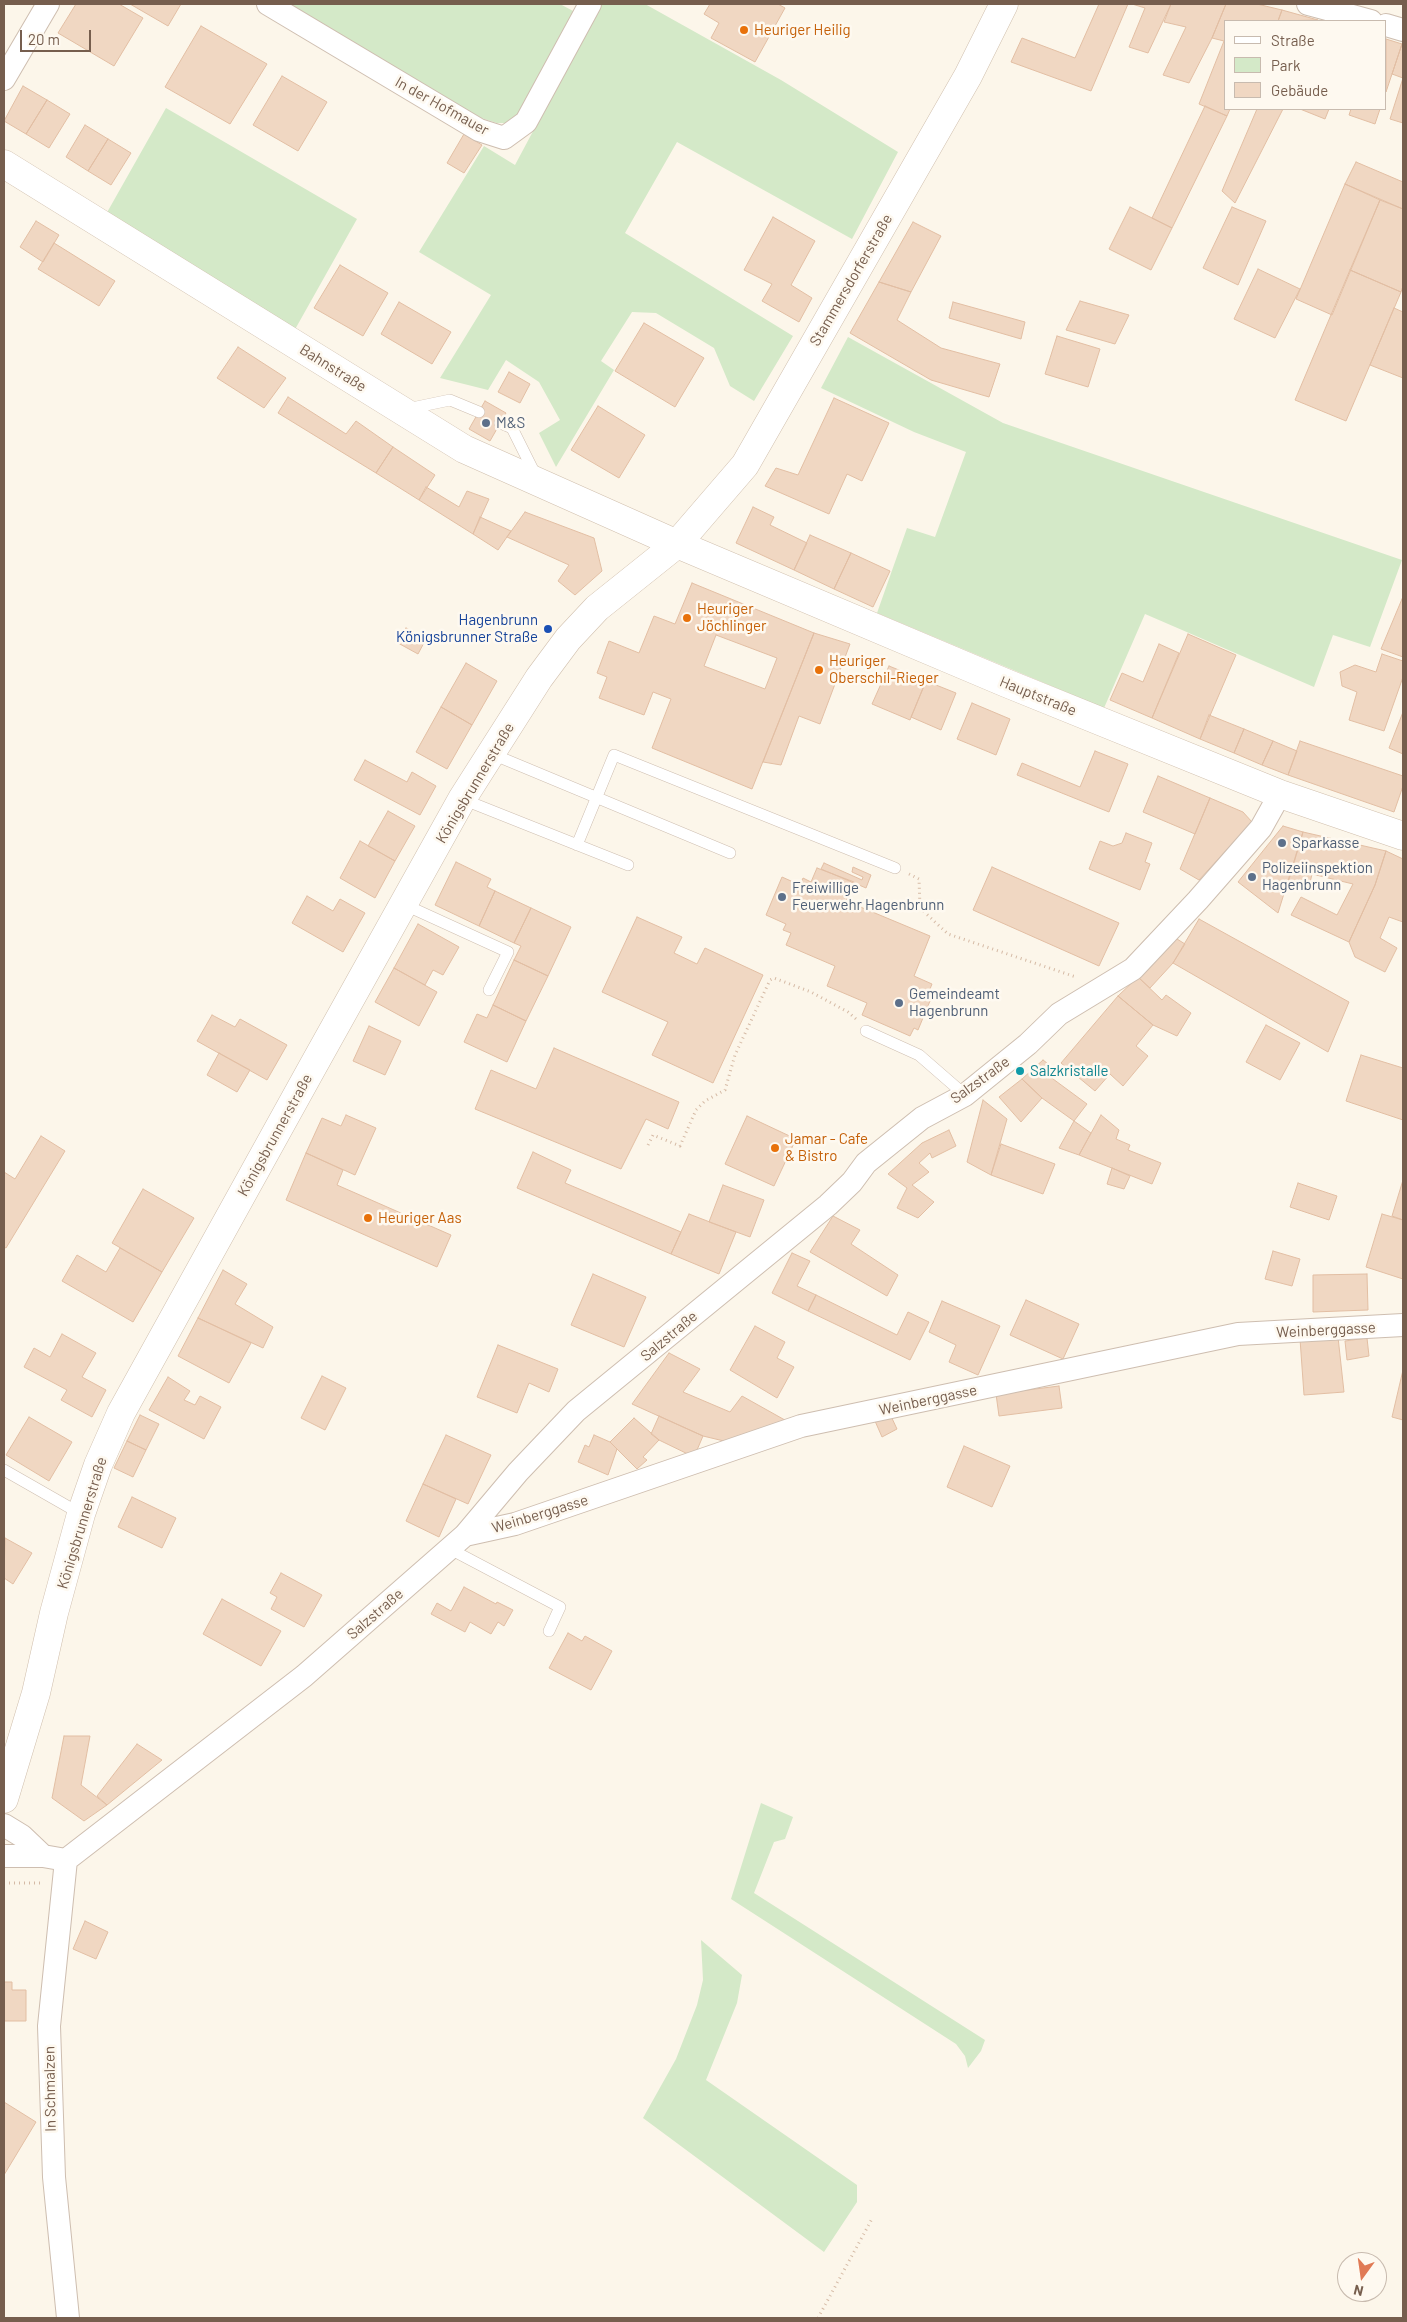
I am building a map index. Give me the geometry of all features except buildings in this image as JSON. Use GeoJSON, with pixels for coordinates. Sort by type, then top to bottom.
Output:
{"type":"FeatureCollection","features":[{"type":"Feature","properties":{"kind":"street"},"geometry":{"type":"LineString","coordinates":[[4,79],[48,4]]}},
{"type":"Feature","properties":{"kind":"street","name":"In der Hofmauer"},"geometry":{"type":"LineString","coordinates":[[268,4],[479,130],[504,138],[526,122],[590,4]]}},
{"type":"Feature","properties":{"kind":"street","name":"Stammersdorferstraße"},"geometry":{"type":"LineString","coordinates":[[677,544],[745,465],[968,76],[1004,4]]}},
{"type":"Feature","properties":{"kind":"street"},"geometry":{"type":"LineString","coordinates":[[1308,4],[1367,20]]}},
{"type":"Feature","properties":{"kind":"street"},"geometry":{"type":"LineString","coordinates":[[1387,25],[1403,30]]}},
{"type":"Feature","properties":{"kind":"street","name":"Bahnstraße"},"geometry":{"type":"LineString","coordinates":[[4,164],[464,449],[677,544]]}},
{"type":"Feature","properties":{"kind":"street","name":"Königsbrunnerstraße"},"geometry":{"type":"LineString","coordinates":[[7,1782],[36,1693],[54,1613],[81,1514],[98,1465],[121,1413],[462,799],[539,678],[568,639],[597,608],[677,544]]}},
{"type":"Feature","properties":{"kind":"street","name":"Hauptstraße"},"geometry":{"type":"LineString","coordinates":[[677,544],[1006,683],[1280,794],[1403,836]]}},
{"type":"Feature","properties":{"kind":"street","name":"Salzstraße"},"geometry":{"type":"LineString","coordinates":[[66,1860],[304,1676],[458,1542],[518,1472],[576,1411],[828,1205],[852,1182],[866,1163],[922,1118],[965,1095],[1028,1044],[1059,1014],[1134,970],[1261,828],[1280,794]]}},
{"type":"Feature","properties":{"kind":"street","name":"Weinberggasse"},"geometry":{"type":"LineString","coordinates":[[458,1542],[801,1426],[1238,1334],[1403,1325]]}},
{"type":"Feature","properties":{"kind":"street"},"geometry":{"type":"LineString","coordinates":[[4,1825],[22,1836],[42,1856]]}},
{"type":"Feature","properties":{"kind":"street"},"geometry":{"type":"LineString","coordinates":[[4,1856],[42,1856],[66,1860]]}},
{"type":"Feature","properties":{"kind":"street","name":"In Schmalzen"},"geometry":{"type":"LineString","coordinates":[[66,1860],[49,2026],[54,2177],[68,2318]]}},
{"type":"Feature","properties":{"kind":"lane"},"geometry":{"type":"LineString","coordinates":[[401,410],[450,400],[479,412]]}},
{"type":"Feature","properties":{"kind":"lane"},"geometry":{"type":"LineString","coordinates":[[500,423],[512,428],[538,482]]}},
{"type":"Feature","properties":{"kind":"lane"},"geometry":{"type":"LineString","coordinates":[[491,754],[730,853]]}},
{"type":"Feature","properties":{"kind":"lane"},"geometry":{"type":"LineString","coordinates":[[577,844],[614,756],[895,868]]}},
{"type":"Feature","properties":{"kind":"lane"},"geometry":{"type":"LineString","coordinates":[[462,799],[628,865]]}},
{"type":"Feature","properties":{"kind":"lane"},"geometry":{"type":"LineString","coordinates":[[403,904],[508,952],[489,990]]}},
{"type":"Feature","properties":{"kind":"lane"},"geometry":{"type":"LineString","coordinates":[[866,1031],[919,1055],[965,1095]]}},
{"type":"Feature","properties":{"kind":"lane"},"geometry":{"type":"LineString","coordinates":[[4,1470],[81,1514]]}},
{"type":"Feature","properties":{"kind":"lane"},"geometry":{"type":"LineString","coordinates":[[458,1542],[560,1607],[549,1631]]}},
{"type":"Feature","properties":{"kind":"path"},"geometry":{"type":"LineString","coordinates":[[919,879],[920,908],[948,934],[1075,976],[1093,993]]}},
{"type":"Feature","properties":{"kind":"path"},"geometry":{"type":"LineString","coordinates":[[648,1145],[653,1135],[680,1146],[696,1110],[705,1101],[724,1090],[736,1055],[770,980],[774,978],[826,1000],[848,1012],[866,1031]]}},
{"type":"Feature","properties":{"kind":"path"},"geometry":{"type":"LineString","coordinates":[[4,1883],[64,1884]]}},
{"type":"Feature","properties":{"kind":"path"},"geometry":{"type":"LineString","coordinates":[[818,2318],[872,2217]]}},
{"type":"Feature","properties":{"kind":"green space"},"geometry":{"type":"Polygon","coordinates":[[[283,4],[560,4],[575,12],[518,116],[507,123],[497,123],[481,118],[283,4]]]}},
{"type":"Feature","properties":{"kind":"green space"},"geometry":{"type":"Polygon","coordinates":[[[601,4],[645,4],[781,80],[898,152],[852,239],[677,142],[625,233],[793,336],[754,401],[730,386],[714,348],[656,313],[632,312],[601,361],[614,370],[556,467],[539,433],[560,420],[539,382],[506,360],[488,390],[440,378],[491,295],[419,252],[484,146],[515,165],[601,4]]]}},
{"type":"Feature","properties":{"kind":"green space"},"geometry":{"type":"Polygon","coordinates":[[[166,108],[357,219],[293,333],[105,216],[166,108]]]}},
{"type":"Feature","properties":{"kind":"green space"},"geometry":{"type":"Polygon","coordinates":[[[848,337],[1003,423],[1402,560],[1370,647],[1333,635],[1314,687],[1145,614],[1104,708],[877,613],[907,528],[935,537],[966,452],[914,432],[821,388],[848,337]]]}},
{"type":"Feature","properties":{"kind":"green space"},"geometry":{"type":"Polygon","coordinates":[[[761,1803],[793,1817],[785,1839],[774,1842],[754,1893],[985,2040],[981,2051],[968,2068],[965,2056],[956,2044],[731,1899],[761,1803]]]}},
{"type":"Feature","properties":{"kind":"green space"},"geometry":{"type":"Polygon","coordinates":[[[701,1940],[742,1975],[737,2003],[706,2080],[857,2185],[857,2202],[824,2252],[643,2118],[676,2059],[697,2005],[703,1980],[701,1940]]]}},
{"type":"Feature","properties":{"kind":"place","name":"Heuriger Heilig"},"geometry":{"type":"Point","coordinates":[744,30]}},
{"type":"Feature","properties":{"kind":"place","name":"M&S"},"geometry":{"type":"Point","coordinates":[486,423]}},
{"type":"Feature","properties":{"kind":"place","name":"Heuriger Jöchlinger"},"geometry":{"type":"Point","coordinates":[687,618]}},
{"type":"Feature","properties":{"kind":"place","name":"Hagenbrunn Königsbrunner Straße"},"geometry":{"type":"Point","coordinates":[548,629]}},
{"type":"Feature","properties":{"kind":"place","name":"Heuriger Oberschil-Rieger"},"geometry":{"type":"Point","coordinates":[819,670]}},
{"type":"Feature","properties":{"kind":"place","name":"Sparkasse"},"geometry":{"type":"Point","coordinates":[1282,843]}},
{"type":"Feature","properties":{"kind":"place","name":"Polizeiinspektion Hagenbrunn"},"geometry":{"type":"Point","coordinates":[1252,877]}},
{"type":"Feature","properties":{"kind":"place","name":"Freiwillige Feuerwehr Hagenbrunn"},"geometry":{"type":"Point","coordinates":[782,897]}},
{"type":"Feature","properties":{"kind":"place","name":"Gemeindeamt Hagenbrunn"},"geometry":{"type":"Point","coordinates":[899,1003]}},
{"type":"Feature","properties":{"kind":"place","name":"Salzkristalle"},"geometry":{"type":"Point","coordinates":[1020,1071]}},
{"type":"Feature","properties":{"kind":"place","name":"Jamar - Cafe & Bistro"},"geometry":{"type":"Point","coordinates":[775,1148]}},
{"type":"Feature","properties":{"kind":"place","name":"Heuriger Aas"},"geometry":{"type":"Point","coordinates":[368,1218]}}]}
